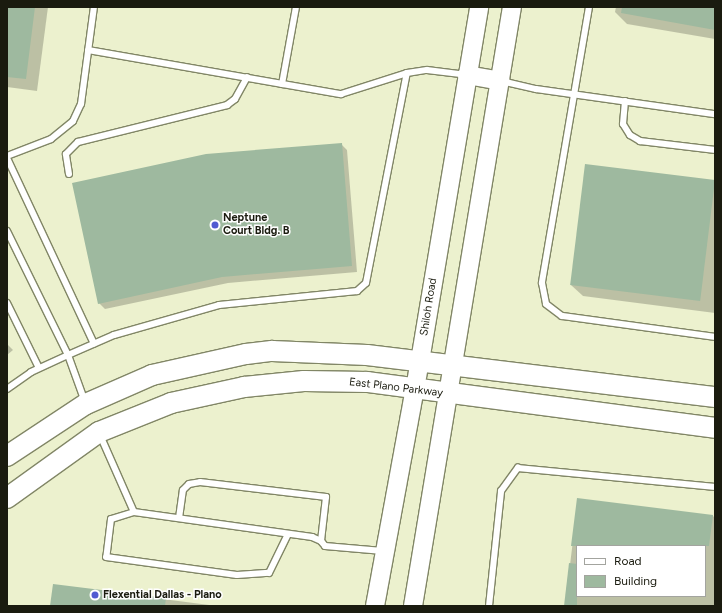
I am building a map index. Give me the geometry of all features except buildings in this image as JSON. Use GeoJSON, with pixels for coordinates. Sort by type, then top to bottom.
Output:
{"type":"FeatureCollection","features":[{"type":"Feature","properties":{"kind":"main road","name":"Shiloh Road"},"geometry":{"type":"LineString","coordinates":[[375,606],[420,361],[466,75],[479,7]]}},
{"type":"Feature","properties":{"kind":"main road"},"geometry":{"type":"LineString","coordinates":[[413,606],[451,364],[512,7]]}},
{"type":"Feature","properties":{"kind":"main road"},"geometry":{"type":"LineString","coordinates":[[466,75],[500,81]]}},
{"type":"Feature","properties":{"kind":"main road"},"geometry":{"type":"LineString","coordinates":[[7,456],[86,404],[152,375],[246,354],[298,351],[420,361],[715,397]]}},
{"type":"Feature","properties":{"kind":"main road","name":"East Plano Parkway"},"geometry":{"type":"LineString","coordinates":[[7,498],[99,432],[171,403],[244,386],[304,381],[366,382],[715,428]]}},
{"type":"Feature","properties":{"kind":"main road"},"geometry":{"type":"LineString","coordinates":[[86,404],[99,432]]}},
{"type":"Feature","properties":{"kind":"lane"},"geometry":{"type":"LineString","coordinates":[[94,7],[81,104],[73,121],[51,139],[7,157],[94,344]]}},
{"type":"Feature","properties":{"kind":"lane"},"geometry":{"type":"LineString","coordinates":[[282,84],[296,7]]}},
{"type":"Feature","properties":{"kind":"lane"},"geometry":{"type":"LineString","coordinates":[[588,7],[542,283],[546,304],[562,316],[715,337]]}},
{"type":"Feature","properties":{"kind":"lane"},"geometry":{"type":"LineString","coordinates":[[88,50],[341,94],[407,73],[427,70],[466,75]]}},
{"type":"Feature","properties":{"kind":"lane"},"geometry":{"type":"LineString","coordinates":[[7,389],[39,368],[114,335],[219,305],[357,291],[366,283],[407,73]]}},
{"type":"Feature","properties":{"kind":"lane"},"geometry":{"type":"LineString","coordinates":[[69,174],[66,154],[78,142],[227,105],[235,99],[247,77]]}},
{"type":"Feature","properties":{"kind":"lane"},"geometry":{"type":"LineString","coordinates":[[500,81],[574,94],[715,114]]}},
{"type":"Feature","properties":{"kind":"lane"},"geometry":{"type":"LineString","coordinates":[[625,101],[622,124],[630,135],[640,141],[715,150]]}},
{"type":"Feature","properties":{"kind":"lane"},"geometry":{"type":"LineString","coordinates":[[7,231],[68,355],[86,404]]}},
{"type":"Feature","properties":{"kind":"lane"},"geometry":{"type":"LineString","coordinates":[[7,303],[39,368]]}},
{"type":"Feature","properties":{"kind":"lane"},"geometry":{"type":"LineString","coordinates":[[99,432],[134,512]]}},
{"type":"Feature","properties":{"kind":"lane"},"geometry":{"type":"LineString","coordinates":[[489,606],[501,491],[518,468],[715,487]]}},
{"type":"Feature","properties":{"kind":"lane"},"geometry":{"type":"LineString","coordinates":[[179,518],[183,490],[189,484],[200,482],[326,497],[321,541]]}},
{"type":"Feature","properties":{"kind":"lane"},"geometry":{"type":"LineString","coordinates":[[288,534],[269,573],[237,575],[106,557],[111,519],[134,512],[288,534],[321,541],[325,546],[385,552]]}},
{"type":"Feature","properties":{"kind":"place","name":"Neptune Court Bldg. B"},"geometry":{"type":"Point","coordinates":[215,225]}},
{"type":"Feature","properties":{"kind":"place","name":"Flexential Dallas - Plano"},"geometry":{"type":"Point","coordinates":[95,595]}}]}
